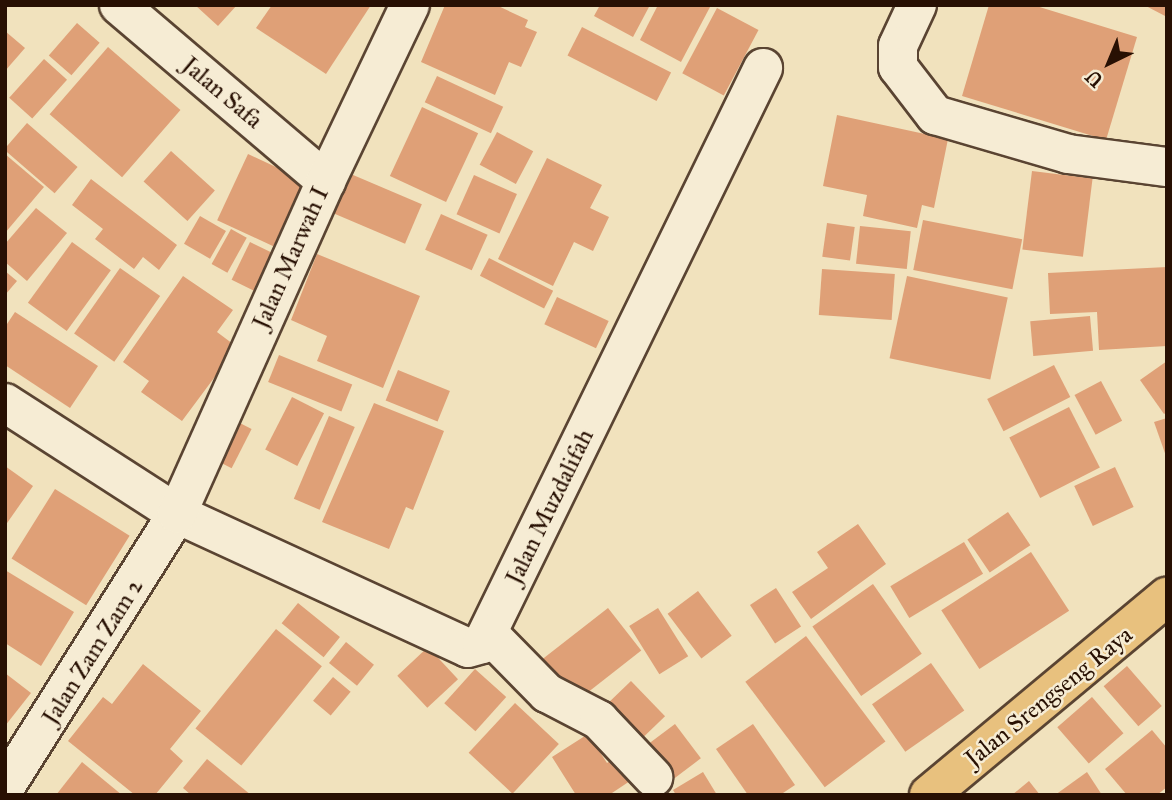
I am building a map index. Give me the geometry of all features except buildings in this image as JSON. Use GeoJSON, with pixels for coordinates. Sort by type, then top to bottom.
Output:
{"type":"FeatureCollection","features":[{"type":"Feature","properties":{"kind":"main road","name":"Jalan Srengseng Raya"},"geometry":{"type":"LineString","coordinates":[[938,792],[1167,597]]}},
{"type":"Feature","properties":{"kind":"street","name":"Jalan Safa"},"geometry":{"type":"LineString","coordinates":[[119,5],[326,181]]}},
{"type":"Feature","properties":{"kind":"street","name":"Jalan Marwah I"},"geometry":{"type":"LineString","coordinates":[[177,514],[326,181],[410,5]]}},
{"type":"Feature","properties":{"kind":"street"},"geometry":{"type":"LineString","coordinates":[[917,5],[898,46],[898,66],[935,115],[1068,154],[1167,167]]}},
{"type":"Feature","properties":{"kind":"street","name":"Jalan Muzdalifah"},"geometry":{"type":"LineString","coordinates":[[489,634],[763,68]]}},
{"type":"Feature","properties":{"kind":"street"},"geometry":{"type":"LineString","coordinates":[[5,403],[177,514],[468,648],[482,644],[489,634],[547,693],[599,720],[653,777]]}},
{"type":"Feature","properties":{"kind":"street","name":"Jalan Zam Zam 2"},"geometry":{"type":"LineString","coordinates":[[5,787],[177,514]]}}]}
